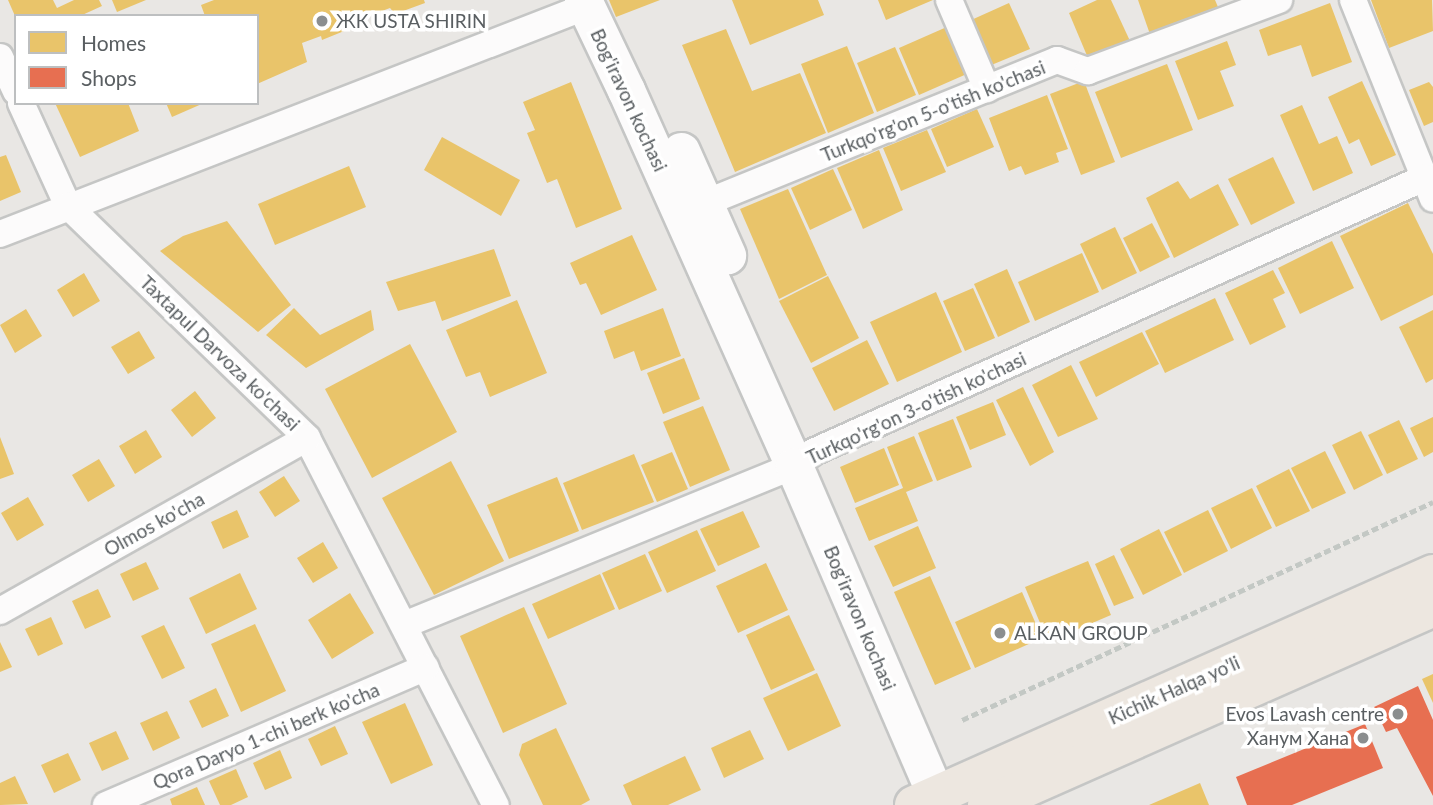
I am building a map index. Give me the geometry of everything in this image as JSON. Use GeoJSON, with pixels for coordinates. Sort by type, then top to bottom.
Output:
{"type":"FeatureCollection","features":[{"type":"Feature","properties":{"kind":"highway","name":"Kichik Halqa yo'li"},"geometry":{"type":"LineString","coordinates":[[950,800],[1433,574]]}},
{"type":"Feature","properties":{"kind":"highway","name":"Kichik Halqa yo'li"},"geometry":{"type":"LineString","coordinates":[[950,800],[1433,607]]}},
{"type":"Feature","properties":{"kind":"street"},"geometry":{"type":"LineString","coordinates":[[949,0],[987,89]]}},
{"type":"Feature","properties":{"kind":"street","name":"Turkqo'rg'on 5-o'tish ko'chasi"},"geometry":{"type":"LineString","coordinates":[[705,203],[1061,59],[1088,71],[1279,0]]}},
{"type":"Feature","properties":{"kind":"street"},"geometry":{"type":"LineString","coordinates":[[1353,0],[1429,189]]}},
{"type":"Feature","properties":{"kind":"street"},"geometry":{"type":"LineString","coordinates":[[0,234],[584,4]]}},
{"type":"Feature","properties":{"kind":"street","name":"Bog'iravon kochasi"},"geometry":{"type":"LineString","coordinates":[[584,4],[650,83],[705,203],[804,459],[950,800]]}},
{"type":"Feature","properties":{"kind":"street","name":"Bog'iravon kochasi"},"geometry":{"type":"LineString","coordinates":[[584,4],[804,459]]}},
{"type":"Feature","properties":{"kind":"street"},"geometry":{"type":"LineString","coordinates":[[0,57],[14,88]]}},
{"type":"Feature","properties":{"kind":"street","name":"Taxtapul Darvoza ko'chasi"},"geometry":{"type":"LineString","coordinates":[[22,105],[68,206],[307,438],[496,805]]}},
{"type":"Feature","properties":{"kind":"street","name":"Turkqo'rg'on 3-o'tish ko'chasi"},"geometry":{"type":"LineString","coordinates":[[404,625],[804,459],[1429,189]]}},
{"type":"Feature","properties":{"kind":"street","name":"Olmos ko'cha"},"geometry":{"type":"LineString","coordinates":[[0,611],[307,438]]}},
{"type":"Feature","properties":{"kind":"street","name":"Qora Daryo 1-chi berk ko'cha"},"geometry":{"type":"LineString","coordinates":[[106,805],[426,667]]}},
{"type":"Feature","properties":{"kind":"path"},"geometry":{"type":"LineString","coordinates":[[962,720],[1433,502]]}},
{"type":"Feature","properties":{"kind":"building: Homes"},"geometry":{"type":"Polygon","coordinates":[[[8,0],[53,0],[57,8],[74,0],[99,0],[102,6],[84,14],[14,14],[8,0]]]}},
{"type":"Feature","properties":{"kind":"building: Homes"},"geometry":{"type":"Polygon","coordinates":[[[112,0],[146,0],[117,12],[112,0]]]}},
{"type":"Feature","properties":{"kind":"building: Homes"},"geometry":{"type":"Polygon","coordinates":[[[214,0],[424,0],[425,3],[395,14],[390,8],[353,22],[354,27],[322,40],[321,36],[302,43],[307,62],[259,83],[259,14],[204,14],[201,5],[214,0]]]}},
{"type":"Feature","properties":{"kind":"building: Homes"},"geometry":{"type":"Polygon","coordinates":[[[609,0],[660,0],[616,17],[609,0]]]}},
{"type":"Feature","properties":{"kind":"building: Homes"},"geometry":{"type":"Polygon","coordinates":[[[732,0],[818,0],[824,15],[750,45],[732,0]]]}},
{"type":"Feature","properties":{"kind":"building: Homes"},"geometry":{"type":"Polygon","coordinates":[[[878,0],[933,0],[886,20],[878,0]]]}},
{"type":"Feature","properties":{"kind":"building: Homes"},"geometry":{"type":"Polygon","coordinates":[[[1097,0],[1111,0],[1130,41],[1088,58],[1069,13],[1097,0]]]}},
{"type":"Feature","properties":{"kind":"building: Homes"},"geometry":{"type":"Polygon","coordinates":[[[1138,0],[1215,0],[1221,14],[1152,40],[1138,0]]]}},
{"type":"Feature","properties":{"kind":"building: Homes"},"geometry":{"type":"Polygon","coordinates":[[[1371,0],[1432,0],[1433,31],[1389,48],[1371,0]]]}},
{"type":"Feature","properties":{"kind":"building: Homes"},"geometry":{"type":"Polygon","coordinates":[[[1009,3],[1030,49],[989,66],[969,21],[1009,3]]]}},
{"type":"Feature","properties":{"kind":"building: Homes"},"geometry":{"type":"Polygon","coordinates":[[[1330,3],[1352,62],[1312,77],[1301,45],[1268,56],[1259,30],[1330,3]]]}},
{"type":"Feature","properties":{"kind":"building: Homes"},"geometry":{"type":"Polygon","coordinates":[[[949,26],[969,73],[919,95],[899,48],[949,26]]]}},
{"type":"Feature","properties":{"kind":"building: Homes"},"geometry":{"type":"Polygon","coordinates":[[[726,29],[752,91],[800,73],[826,133],[735,172],[682,45],[726,29]]]}},
{"type":"Feature","properties":{"kind":"building: Homes"},"geometry":{"type":"Polygon","coordinates":[[[1227,41],[1236,65],[1220,71],[1234,106],[1198,120],[1175,61],[1227,41]]]}},
{"type":"Feature","properties":{"kind":"building: Homes"},"geometry":{"type":"Polygon","coordinates":[[[847,46],[874,113],[828,133],[801,64],[847,46]]]}},
{"type":"Feature","properties":{"kind":"building: Homes"},"geometry":{"type":"Polygon","coordinates":[[[895,47],[916,95],[877,112],[857,63],[895,47]]]}},
{"type":"Feature","properties":{"kind":"building: Homes"},"geometry":{"type":"Polygon","coordinates":[[[1167,64],[1193,130],[1121,158],[1095,92],[1167,64]]]}},
{"type":"Feature","properties":{"kind":"building: Homes"},"geometry":{"type":"Polygon","coordinates":[[[1084,81],[1115,162],[1081,175],[1050,94],[1084,81]]]}},
{"type":"Feature","properties":{"kind":"building: Homes"},"geometry":{"type":"Polygon","coordinates":[[[1362,81],[1396,155],[1371,166],[1359,139],[1349,144],[1328,97],[1362,81]]]}},
{"type":"Feature","properties":{"kind":"building: Homes"},"geometry":{"type":"Polygon","coordinates":[[[571,82],[622,209],[576,228],[557,179],[547,183],[527,133],[535,130],[523,102],[571,82]]]}},
{"type":"Feature","properties":{"kind":"building: Homes"},"geometry":{"type":"Polygon","coordinates":[[[1429,82],[1433,87],[1433,122],[1424,126],[1409,90],[1429,82]]]}},
{"type":"Feature","properties":{"kind":"building: Homes"},"geometry":{"type":"Polygon","coordinates":[[[1047,95],[1068,149],[1056,153],[1059,162],[1025,175],[1021,166],[1009,171],[989,118],[1047,95]]]}},
{"type":"Feature","properties":{"kind":"building: Homes"},"geometry":{"type":"Polygon","coordinates":[[[56,105],[129,105],[139,131],[80,157],[56,105]]]}},
{"type":"Feature","properties":{"kind":"building: Homes"},"geometry":{"type":"Polygon","coordinates":[[[167,105],[199,105],[172,117],[167,105]]]}},
{"type":"Feature","properties":{"kind":"building: Homes"},"geometry":{"type":"Polygon","coordinates":[[[1302,105],[1319,144],[1337,136],[1353,173],[1313,191],[1280,115],[1302,105]]]}},
{"type":"Feature","properties":{"kind":"building: Homes"},"geometry":{"type":"Polygon","coordinates":[[[977,109],[994,147],[947,167],[931,129],[977,109]]]}},
{"type":"Feature","properties":{"kind":"building: Homes"},"geometry":{"type":"Polygon","coordinates":[[[927,130],[946,172],[901,191],[883,148],[927,130]]]}},
{"type":"Feature","properties":{"kind":"building: Homes"},"geometry":{"type":"Polygon","coordinates":[[[442,137],[520,180],[501,216],[424,170],[442,137]]]}},
{"type":"Feature","properties":{"kind":"building: Homes"},"geometry":{"type":"Polygon","coordinates":[[[879,150],[903,210],[863,229],[837,168],[879,150]]]}},
{"type":"Feature","properties":{"kind":"building: Homes"},"geometry":{"type":"Polygon","coordinates":[[[6,155],[21,192],[0,201],[0,157],[6,155]]]}},
{"type":"Feature","properties":{"kind":"building: Homes"},"geometry":{"type":"Polygon","coordinates":[[[1273,157],[1295,203],[1251,225],[1228,179],[1273,157]]]}},
{"type":"Feature","properties":{"kind":"building: Homes"},"geometry":{"type":"Polygon","coordinates":[[[349,166],[366,207],[275,245],[258,204],[349,166]]]}},
{"type":"Feature","properties":{"kind":"building: Homes"},"geometry":{"type":"Polygon","coordinates":[[[833,169],[852,210],[810,230],[791,188],[833,169]]]}},
{"type":"Feature","properties":{"kind":"building: Homes"},"geometry":{"type":"Polygon","coordinates":[[[1178,181],[1190,199],[1218,184],[1239,225],[1174,258],[1146,198],[1178,181]]]}},
{"type":"Feature","properties":{"kind":"building: Homes"},"geometry":{"type":"Polygon","coordinates":[[[788,189],[827,275],[779,299],[740,209],[788,189]]]}},
{"type":"Feature","properties":{"kind":"building: Homes"},"geometry":{"type":"Polygon","coordinates":[[[1408,203],[1433,254],[1433,295],[1381,321],[1340,236],[1408,203]]]}},
{"type":"Feature","properties":{"kind":"building: Homes"},"geometry":{"type":"Polygon","coordinates":[[[227,221],[291,305],[258,332],[160,251],[183,236],[227,221]]]}},
{"type":"Feature","properties":{"kind":"building: Homes"},"geometry":{"type":"Polygon","coordinates":[[[1152,223],[1170,257],[1140,272],[1123,238],[1152,223]]]}},
{"type":"Feature","properties":{"kind":"building: Homes"},"geometry":{"type":"Polygon","coordinates":[[[1115,227],[1137,273],[1102,290],[1080,244],[1115,227]]]}},
{"type":"Feature","properties":{"kind":"building: Homes"},"geometry":{"type":"Polygon","coordinates":[[[632,235],[657,290],[601,315],[586,283],[580,285],[570,263],[632,235]]]}},
{"type":"Feature","properties":{"kind":"building: Homes"},"geometry":{"type":"Polygon","coordinates":[[[1332,241],[1354,288],[1300,314],[1278,268],[1332,241]]]}},
{"type":"Feature","properties":{"kind":"building: Homes"},"geometry":{"type":"Polygon","coordinates":[[[494,249],[511,296],[442,321],[435,301],[398,311],[386,282],[494,249]]]}},
{"type":"Feature","properties":{"kind":"building: Homes"},"geometry":{"type":"Polygon","coordinates":[[[1082,253],[1099,292],[1035,321],[1018,282],[1082,253]]]}},
{"type":"Feature","properties":{"kind":"building: Homes"},"geometry":{"type":"Polygon","coordinates":[[[1007,269],[1030,322],[998,337],[974,284],[1007,269]]]}},
{"type":"Feature","properties":{"kind":"building: Homes"},"geometry":{"type":"Polygon","coordinates":[[[1273,270],[1285,293],[1273,299],[1286,327],[1250,345],[1225,293],[1273,270]]]}},
{"type":"Feature","properties":{"kind":"building: Homes"},"geometry":{"type":"Polygon","coordinates":[[[84,273],[100,301],[73,317],[57,290],[84,273]]]}},
{"type":"Feature","properties":{"kind":"building: Homes"},"geometry":{"type":"Polygon","coordinates":[[[828,276],[859,338],[811,363],[779,301],[828,276]]]}},
{"type":"Feature","properties":{"kind":"building: Homes"},"geometry":{"type":"Polygon","coordinates":[[[973,288],[995,338],[965,351],[943,301],[973,288]]]}},
{"type":"Feature","properties":{"kind":"building: Homes"},"geometry":{"type":"Polygon","coordinates":[[[936,292],[962,352],[897,382],[870,322],[936,292]]]}},
{"type":"Feature","properties":{"kind":"building: Homes"},"geometry":{"type":"Polygon","coordinates":[[[1215,298],[1234,340],[1165,373],[1145,331],[1215,298]]]}},
{"type":"Feature","properties":{"kind":"building: Homes"},"geometry":{"type":"Polygon","coordinates":[[[517,300],[547,373],[490,397],[480,372],[466,377],[446,330],[517,300]]]}},
{"type":"Feature","properties":{"kind":"building: Homes"},"geometry":{"type":"Polygon","coordinates":[[[294,308],[320,335],[371,310],[374,330],[306,368],[266,335],[294,308]]]}},
{"type":"Feature","properties":{"kind":"building: Homes"},"geometry":{"type":"Polygon","coordinates":[[[663,308],[681,356],[641,371],[634,351],[614,359],[604,331],[663,308]]]}},
{"type":"Feature","properties":{"kind":"building: Homes"},"geometry":{"type":"Polygon","coordinates":[[[26,309],[42,336],[15,353],[0,325],[26,309]]]}},
{"type":"Feature","properties":{"kind":"building: Homes"},"geometry":{"type":"Polygon","coordinates":[[[1433,310],[1433,379],[1426,383],[1399,327],[1433,310]]]}},
{"type":"Feature","properties":{"kind":"building: Homes"},"geometry":{"type":"Polygon","coordinates":[[[139,331],[155,358],[128,374],[111,347],[139,331]]]}},
{"type":"Feature","properties":{"kind":"building: Homes"},"geometry":{"type":"Polygon","coordinates":[[[1142,332],[1159,364],[1096,397],[1079,362],[1142,332]]]}},
{"type":"Feature","properties":{"kind":"building: Homes"},"geometry":{"type":"Polygon","coordinates":[[[867,340],[889,384],[834,411],[812,368],[867,340]]]}},
{"type":"Feature","properties":{"kind":"building: Homes"},"geometry":{"type":"Polygon","coordinates":[[[410,344],[457,432],[372,478],[325,389],[410,344]]]}},
{"type":"Feature","properties":{"kind":"building: Homes"},"geometry":{"type":"Polygon","coordinates":[[[684,358],[700,399],[663,414],[647,373],[684,358]]]}},
{"type":"Feature","properties":{"kind":"building: Homes"},"geometry":{"type":"Polygon","coordinates":[[[1071,365],[1098,419],[1058,437],[1032,385],[1071,365]]]}},
{"type":"Feature","properties":{"kind":"building: Homes"},"geometry":{"type":"Polygon","coordinates":[[[1023,387],[1054,452],[1030,466],[996,400],[1023,387]]]}},
{"type":"Feature","properties":{"kind":"building: Homes"},"geometry":{"type":"Polygon","coordinates":[[[195,391],[216,418],[192,437],[171,410],[195,391]]]}},
{"type":"Feature","properties":{"kind":"building: Homes"},"geometry":{"type":"Polygon","coordinates":[[[993,402],[1006,435],[970,450],[956,417],[993,402]]]}},
{"type":"Feature","properties":{"kind":"building: Homes"},"geometry":{"type":"Polygon","coordinates":[[[703,406],[730,470],[690,487],[663,422],[703,406]]]}},
{"type":"Feature","properties":{"kind":"building: Homes"},"geometry":{"type":"Polygon","coordinates":[[[1433,417],[1433,452],[1424,457],[1410,428],[1433,417]]]}},
{"type":"Feature","properties":{"kind":"building: Homes"},"geometry":{"type":"Polygon","coordinates":[[[953,419],[972,467],[937,481],[918,433],[953,419]]]}},
{"type":"Feature","properties":{"kind":"building: Homes"},"geometry":{"type":"Polygon","coordinates":[[[1399,420],[1418,459],[1387,474],[1368,435],[1399,420]]]}},
{"type":"Feature","properties":{"kind":"building: Homes"},"geometry":{"type":"Polygon","coordinates":[[[146,430],[162,457],[135,474],[119,446],[146,430]]]}},
{"type":"Feature","properties":{"kind":"building: Homes"},"geometry":{"type":"Polygon","coordinates":[[[1361,431],[1383,475],[1354,490],[1332,445],[1361,431]]]}},
{"type":"Feature","properties":{"kind":"building: Homes"},"geometry":{"type":"Polygon","coordinates":[[[914,436],[933,481],[906,492],[918,521],[869,541],[855,508],[903,488],[887,447],[914,436]]]}},
{"type":"Feature","properties":{"kind":"building: Homes"},"geometry":{"type":"Polygon","coordinates":[[[0,437],[14,474],[0,479],[0,437]]]}},
{"type":"Feature","properties":{"kind":"building: Homes"},"geometry":{"type":"Polygon","coordinates":[[[884,448],[899,485],[855,503],[840,467],[884,448]]]}},
{"type":"Feature","properties":{"kind":"building: Homes"},"geometry":{"type":"Polygon","coordinates":[[[1325,451],[1346,493],[1312,509],[1291,468],[1325,451]]]}},
{"type":"Feature","properties":{"kind":"building: Homes"},"geometry":{"type":"Polygon","coordinates":[[[672,452],[688,489],[657,502],[641,465],[672,452]]]}},
{"type":"Feature","properties":{"kind":"building: Homes"},"geometry":{"type":"Polygon","coordinates":[[[634,454],[654,502],[582,530],[563,483],[634,454]]]}},
{"type":"Feature","properties":{"kind":"building: Homes"},"geometry":{"type":"Polygon","coordinates":[[[99,459],[115,486],[88,502],[72,475],[99,459]]]}},
{"type":"Feature","properties":{"kind":"building: Homes"},"geometry":{"type":"Polygon","coordinates":[[[451,461],[504,561],[434,595],[382,498],[451,461]]]}},
{"type":"Feature","properties":{"kind":"building: Homes"},"geometry":{"type":"Polygon","coordinates":[[[1289,469],[1310,511],[1276,527],[1256,486],[1289,469]]]}},
{"type":"Feature","properties":{"kind":"building: Homes"},"geometry":{"type":"Polygon","coordinates":[[[284,476],[300,501],[275,517],[259,492],[284,476]]]}},
{"type":"Feature","properties":{"kind":"building: Homes"},"geometry":{"type":"Polygon","coordinates":[[[557,477],[579,531],[509,559],[487,505],[557,477]]]}},
{"type":"Feature","properties":{"kind":"building: Homes"},"geometry":{"type":"Polygon","coordinates":[[[1252,488],[1272,528],[1231,549],[1211,508],[1252,488]]]}},
{"type":"Feature","properties":{"kind":"building: Homes"},"geometry":{"type":"Polygon","coordinates":[[[28,497],[44,525],[17,541],[1,513],[28,497]]]}},
{"type":"Feature","properties":{"kind":"building: Homes"},"geometry":{"type":"Polygon","coordinates":[[[237,510],[249,537],[223,549],[211,522],[237,510]]]}},
{"type":"Feature","properties":{"kind":"building: Homes"},"geometry":{"type":"Polygon","coordinates":[[[1208,510],[1228,551],[1184,573],[1164,532],[1208,510]]]}},
{"type":"Feature","properties":{"kind":"building: Homes"},"geometry":{"type":"Polygon","coordinates":[[[743,511],[760,547],[718,566],[700,529],[743,511]]]}},
{"type":"Feature","properties":{"kind":"building: Homes"},"geometry":{"type":"Polygon","coordinates":[[[918,526],[936,568],[893,587],[874,546],[918,526]]]}},
{"type":"Feature","properties":{"kind":"building: Homes"},"geometry":{"type":"Polygon","coordinates":[[[1159,529],[1182,575],[1143,595],[1120,549],[1159,529]]]}},
{"type":"Feature","properties":{"kind":"building: Homes"},"geometry":{"type":"Polygon","coordinates":[[[697,530],[716,571],[667,593],[648,552],[697,530]]]}},
{"type":"Feature","properties":{"kind":"building: Homes"},"geometry":{"type":"Polygon","coordinates":[[[323,542],[338,568],[313,583],[297,558],[323,542]]]}},
{"type":"Feature","properties":{"kind":"building: Homes"},"geometry":{"type":"Polygon","coordinates":[[[645,554],[662,591],[619,610],[602,573],[645,554]]]}},
{"type":"Feature","properties":{"kind":"building: Homes"},"geometry":{"type":"Polygon","coordinates":[[[1114,555],[1134,598],[1114,606],[1095,564],[1114,555]]]}},
{"type":"Feature","properties":{"kind":"building: Homes"},"geometry":{"type":"Polygon","coordinates":[[[1088,561],[1111,615],[1048,642],[1025,587],[1088,561]]]}},
{"type":"Feature","properties":{"kind":"building: Homes"},"geometry":{"type":"Polygon","coordinates":[[[146,562],[159,589],[133,601],[120,574],[146,562]]]}},
{"type":"Feature","properties":{"kind":"building: Homes"},"geometry":{"type":"Polygon","coordinates":[[[766,563],[788,610],[738,633],[716,586],[766,563]]]}},
{"type":"Feature","properties":{"kind":"building: Homes"},"geometry":{"type":"Polygon","coordinates":[[[240,573],[257,609],[206,634],[189,598],[240,573]]]}},
{"type":"Feature","properties":{"kind":"building: Homes"},"geometry":{"type":"Polygon","coordinates":[[[600,574],[615,609],[548,639],[532,604],[600,574]]]}},
{"type":"Feature","properties":{"kind":"building: Homes"},"geometry":{"type":"Polygon","coordinates":[[[930,576],[971,669],[935,685],[894,592],[930,576]]]}},
{"type":"Feature","properties":{"kind":"building: Homes"},"geometry":{"type":"Polygon","coordinates":[[[98,589],[111,617],[85,629],[72,601],[98,589]]]}},
{"type":"Feature","properties":{"kind":"building: Homes"},"geometry":{"type":"Polygon","coordinates":[[[1022,592],[1042,638],[975,668],[955,622],[1022,592]]]}},
{"type":"Feature","properties":{"kind":"building: Homes"},"geometry":{"type":"Polygon","coordinates":[[[350,593],[374,633],[332,659],[308,620],[350,593]]]}},
{"type":"Feature","properties":{"kind":"building: Homes"},"geometry":{"type":"Polygon","coordinates":[[[524,607],[567,704],[503,733],[460,636],[524,607]]]}},
{"type":"Feature","properties":{"kind":"building: Homes"},"geometry":{"type":"Polygon","coordinates":[[[789,615],[815,670],[771,690],[746,635],[789,615]]]}},
{"type":"Feature","properties":{"kind":"building: Homes"},"geometry":{"type":"Polygon","coordinates":[[[51,617],[63,644],[38,656],[25,629],[51,617]]]}},
{"type":"Feature","properties":{"kind":"building: Homes"},"geometry":{"type":"Polygon","coordinates":[[[255,624],[286,691],[241,712],[211,644],[255,624]]]}},
{"type":"Feature","properties":{"kind":"building: Homes"},"geometry":{"type":"Polygon","coordinates":[[[164,625],[185,668],[162,679],[141,636],[164,625]]]}},
{"type":"Feature","properties":{"kind":"building: Homes"},"geometry":{"type":"Polygon","coordinates":[[[0,642],[12,667],[0,672],[0,642]]]}},
{"type":"Feature","properties":{"kind":"building: Homes"},"geometry":{"type":"Polygon","coordinates":[[[817,673],[841,726],[788,751],[763,698],[817,673]]]}},
{"type":"Feature","properties":{"kind":"building: Homes"},"geometry":{"type":"Polygon","coordinates":[[[1433,674],[1433,703],[1422,679],[1433,674]]]}},
{"type":"Feature","properties":{"kind":"building: Homes"},"geometry":{"type":"Polygon","coordinates":[[[216,688],[229,716],[202,728],[189,701],[216,688]]]}},
{"type":"Feature","properties":{"kind":"building: Homes"},"geometry":{"type":"Polygon","coordinates":[[[405,703],[433,765],[391,784],[362,722],[405,703]]]}},
{"type":"Feature","properties":{"kind":"building: Homes"},"geometry":{"type":"Polygon","coordinates":[[[167,711],[180,738],[153,751],[140,723],[167,711]]]}},
{"type":"Feature","properties":{"kind":"building: Homes"},"geometry":{"type":"Polygon","coordinates":[[[335,726],[348,754],[321,766],[308,739],[335,726]]]}},
{"type":"Feature","properties":{"kind":"building: Homes"},"geometry":{"type":"Polygon","coordinates":[[[556,728],[590,800],[581,805],[543,805],[519,755],[522,744],[556,728]]]}},
{"type":"Feature","properties":{"kind":"building: Homes"},"geometry":{"type":"Polygon","coordinates":[[[750,730],[764,759],[724,778],[711,748],[750,730]]]}},
{"type":"Feature","properties":{"kind":"building: Homes"},"geometry":{"type":"Polygon","coordinates":[[[116,731],[129,759],[102,771],[89,743],[116,731]]]}},
{"type":"Feature","properties":{"kind":"building: Homes"},"geometry":{"type":"Polygon","coordinates":[[[280,750],[292,778],[265,790],[253,763],[280,750]]]}},
{"type":"Feature","properties":{"kind":"building: Homes"},"geometry":{"type":"Polygon","coordinates":[[[68,753],[81,780],[54,793],[41,765],[68,753]]]}},
{"type":"Feature","properties":{"kind":"building: Homes"},"geometry":{"type":"Polygon","coordinates":[[[685,756],[701,790],[668,805],[632,805],[623,785],[685,756]]]}},
{"type":"Feature","properties":{"kind":"building: Homes"},"geometry":{"type":"Polygon","coordinates":[[[236,769],[248,797],[231,805],[220,805],[209,781],[236,769]]]}},
{"type":"Feature","properties":{"kind":"building: Homes"},"geometry":{"type":"Polygon","coordinates":[[[15,776],[28,804],[0,805],[0,783],[15,776]]]}},
{"type":"Feature","properties":{"kind":"building: Homes"},"geometry":{"type":"Polygon","coordinates":[[[1200,783],[1209,805],[1149,805],[1200,783]]]}},
{"type":"Feature","properties":{"kind":"building: Homes"},"geometry":{"type":"Polygon","coordinates":[[[197,787],[205,805],[172,805],[170,799],[197,787]]]}},
{"type":"Feature","properties":{"kind":"building: Shops"},"geometry":{"type":"Polygon","coordinates":[[[1418,686],[1433,720],[1433,796],[1397,728],[1386,732],[1374,707],[1418,686]]]}},
{"type":"Feature","properties":{"kind":"building: Shops"},"geometry":{"type":"Polygon","coordinates":[[[1365,724],[1383,768],[1292,805],[1247,805],[1236,777],[1365,724]]]}},
{"type":"Feature","properties":{"kind":"place","name":"ЖК USTA SHIRIN"},"geometry":{"type":"Point","coordinates":[322,21]}},
{"type":"Feature","properties":{"kind":"place","name":"ALKAN GROUP"},"geometry":{"type":"Point","coordinates":[1000,633]}},
{"type":"Feature","properties":{"kind":"place","name":"Evos Lavash centre"},"geometry":{"type":"Point","coordinates":[1398,714]}},
{"type":"Feature","properties":{"kind":"place","name":"Ханум Хана"},"geometry":{"type":"Point","coordinates":[1363,738]}}]}
